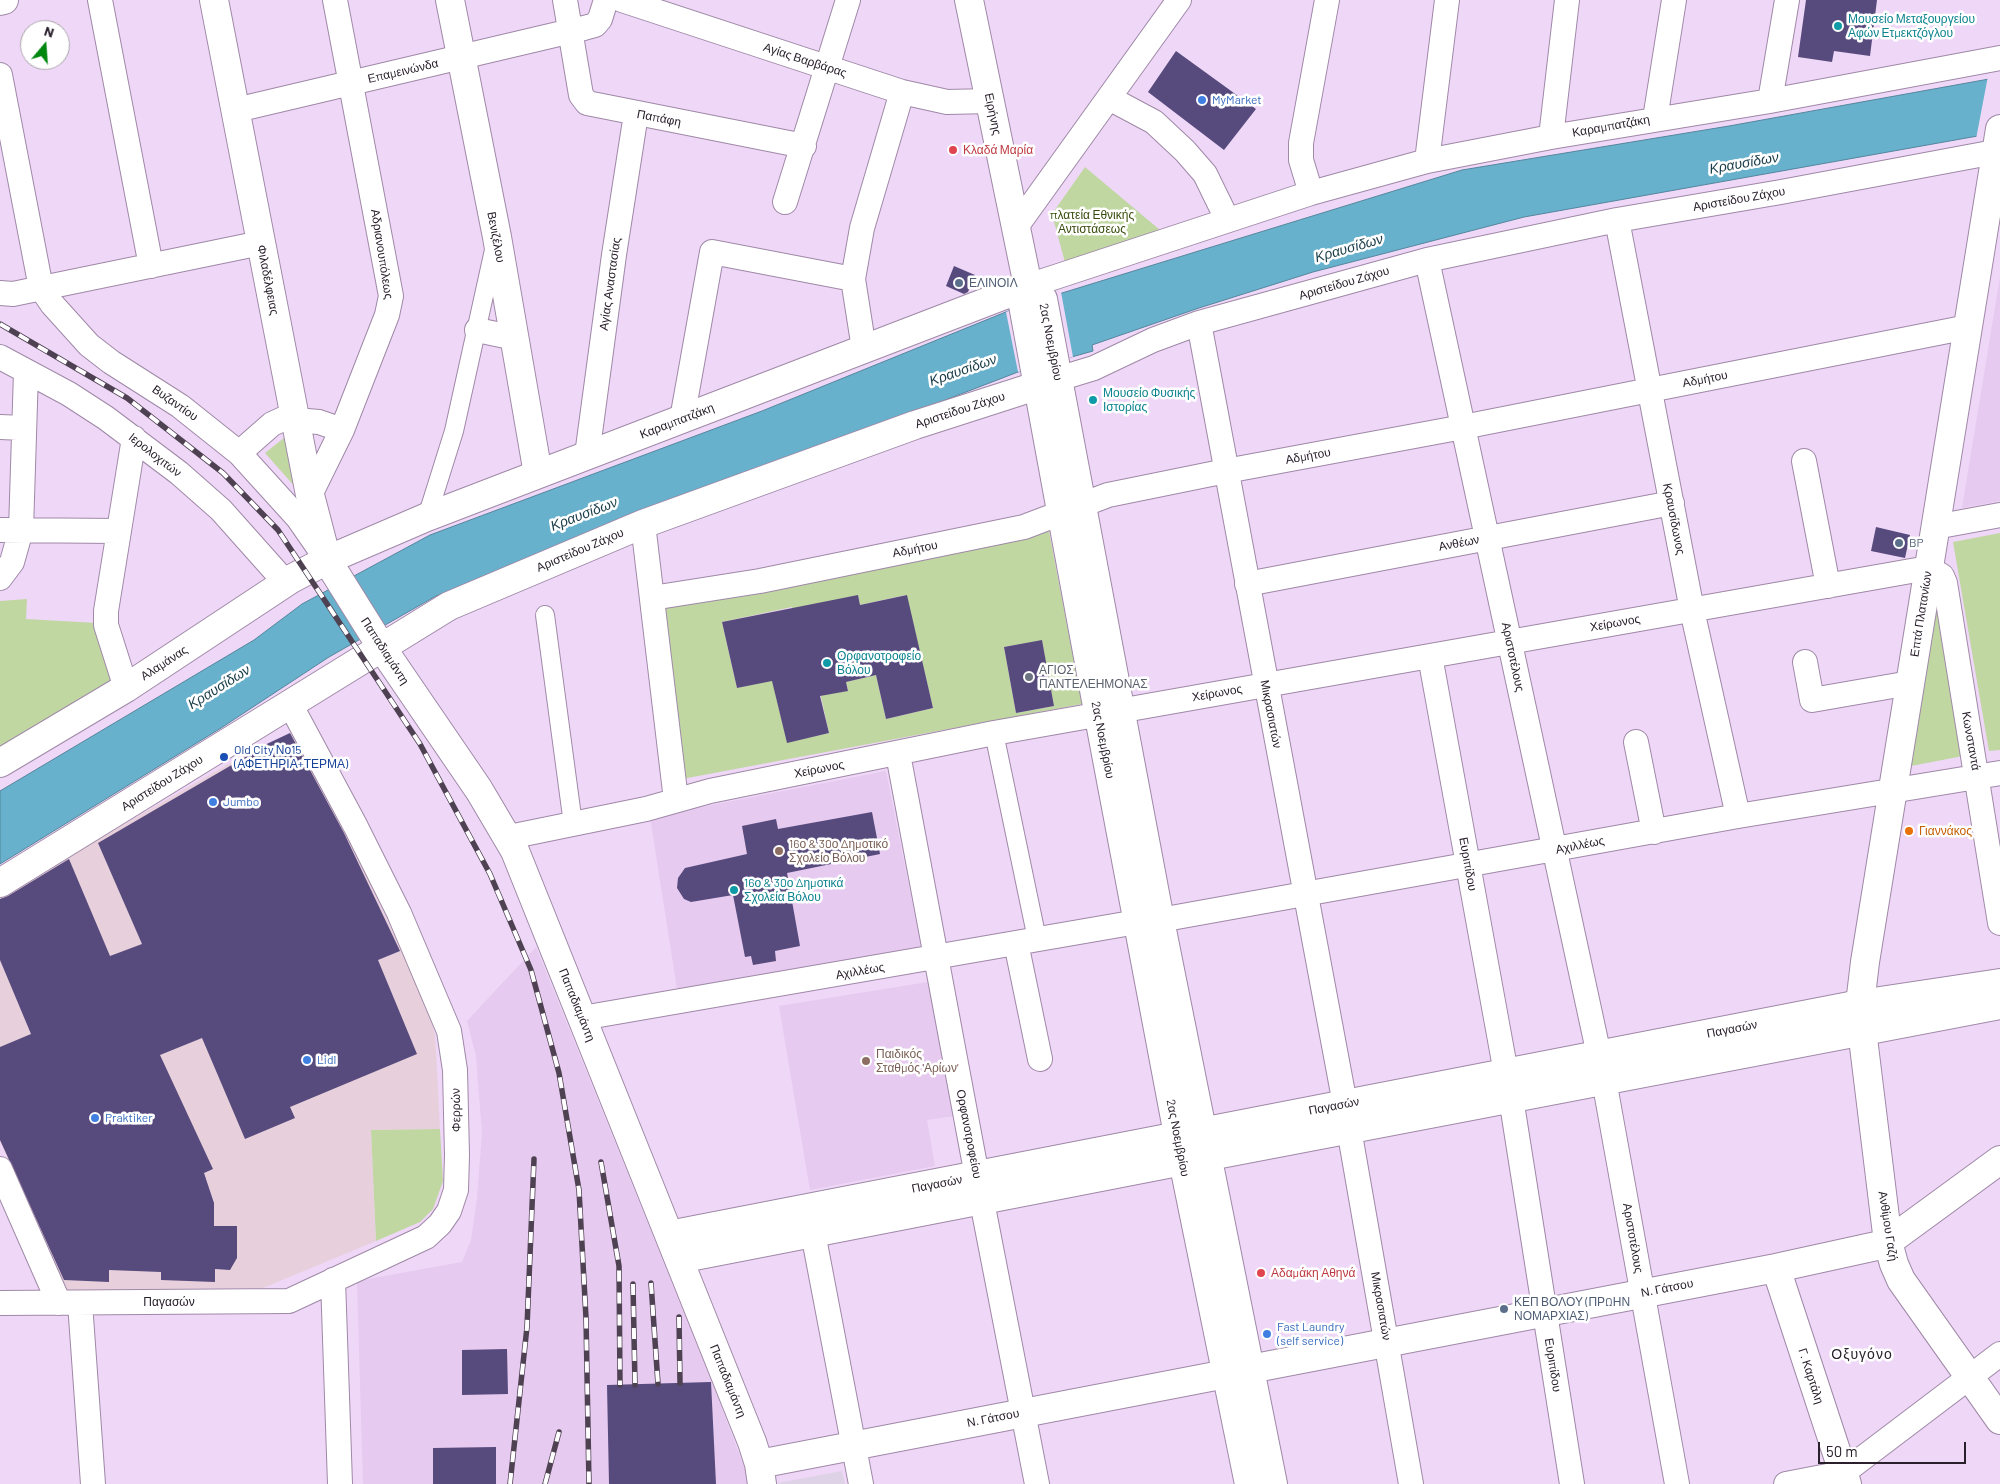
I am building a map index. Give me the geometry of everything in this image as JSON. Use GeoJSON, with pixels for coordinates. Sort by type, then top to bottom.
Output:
{"type":"FeatureCollection","features":[{"type":"Feature","properties":{"kind":"street"},"geometry":{"type":"LineString","coordinates":[[0,1],[4,0]]}},
{"type":"Feature","properties":{"kind":"street"},"geometry":{"type":"LineString","coordinates":[[100,0],[152,266]]}},
{"type":"Feature","properties":{"kind":"street","name":"Φιλαδέλφειας"},"geometry":{"type":"LineString","coordinates":[[214,0],[310,495],[330,566]]}},
{"type":"Feature","properties":{"kind":"street","name":"Αδριανουπόλεως"},"geometry":{"type":"LineString","coordinates":[[310,495],[342,430],[387,315],[391,296],[336,0]]}},
{"type":"Feature","properties":{"kind":"street","name":"Βενιζέλου"},"geometry":{"type":"LineString","coordinates":[[450,0],[516,338],[538,474]]}},
{"type":"Feature","properties":{"kind":"street","name":"Παπάφη"},"geometry":{"type":"LineString","coordinates":[[565,0],[581,96],[587,103],[804,146]]}},
{"type":"Feature","properties":{"kind":"street","name":"Επαμεινώνδα"},"geometry":{"type":"LineString","coordinates":[[236,110],[595,25],[603,14],[606,0]]}},
{"type":"Feature","properties":{"kind":"street","name":"Αγίας Βαρβάρας"},"geometry":{"type":"LineString","coordinates":[[622,0],[902,92],[947,102],[990,101]]}},
{"type":"Feature","properties":{"kind":"street"},"geometry":{"type":"LineString","coordinates":[[785,202],[848,0]]}},
{"type":"Feature","properties":{"kind":"street","name":"Ειρήνης"},"geometry":{"type":"LineString","coordinates":[[969,0],[1032,297]]}},
{"type":"Feature","properties":{"kind":"street"},"geometry":{"type":"LineString","coordinates":[[1016,227],[1178,0]]}},
{"type":"Feature","properties":{"kind":"street"},"geometry":{"type":"LineString","coordinates":[[1310,193],[1301,160],[1301,144],[1327,0]]}},
{"type":"Feature","properties":{"kind":"street"},"geometry":{"type":"LineString","coordinates":[[1427,161],[1447,0]]}},
{"type":"Feature","properties":{"kind":"street"},"geometry":{"type":"LineString","coordinates":[[1551,136],[1567,0]]}},
{"type":"Feature","properties":{"kind":"street"},"geometry":{"type":"LineString","coordinates":[[1655,119],[1674,0]]}},
{"type":"Feature","properties":{"kind":"street"},"geometry":{"type":"LineString","coordinates":[[1770,101],[1787,0]]}},
{"type":"Feature","properties":{"kind":"street","name":"Καραμπατζάκη"},"geometry":{"type":"LineString","coordinates":[[330,566],[427,517],[864,349],[1032,297],[1228,219],[1310,193],[1427,161],[1551,136],[1770,101],[2000,58]]}},
{"type":"Feature","properties":{"kind":"street"},"geometry":{"type":"LineString","coordinates":[[0,75],[41,288]]}},
{"type":"Feature","properties":{"kind":"street"},"geometry":{"type":"LineString","coordinates":[[864,349],[852,279],[862,228],[902,92]]}},
{"type":"Feature","properties":{"kind":"street"},"geometry":{"type":"LineString","coordinates":[[1108,98],[1149,119],[1185,151],[1205,174],[1228,219]]}},
{"type":"Feature","properties":{"kind":"street","name":"Αγίας Αναστασίας"},"geometry":{"type":"LineString","coordinates":[[587,455],[606,312],[636,114]]}},
{"type":"Feature","properties":{"kind":"street","name":"Αριστείδου Ζάχου"},"geometry":{"type":"LineString","coordinates":[[0,883],[290,704],[377,641],[449,606],[643,524],[915,425],[1047,373],[1094,368],[1152,340],[1200,323],[1427,260],[1617,220],[1781,192],[1999,143]]}},
{"type":"Feature","properties":{"kind":"street","name":"Επτά Πλατανίων"},"geometry":{"type":"LineString","coordinates":[[1862,1030],[1860,1004],[1928,568],[1999,143]]}},
{"type":"Feature","properties":{"kind":"street","name":"Κραυσίδωνος"},"geometry":{"type":"LineString","coordinates":[[1617,220],[1648,390],[1692,610],[1738,816]]}},
{"type":"Feature","properties":{"kind":"street"},"geometry":{"type":"LineString","coordinates":[[427,517],[454,431],[497,237]]}},
{"type":"Feature","properties":{"kind":"street"},"geometry":{"type":"LineString","coordinates":[[0,293],[13,294],[261,243]]}},
{"type":"Feature","properties":{"kind":"street"},"geometry":{"type":"LineString","coordinates":[[682,419],[712,252],[852,279]]}},
{"type":"Feature","properties":{"kind":"street","name":"Αριστοτέλους"},"geometry":{"type":"LineString","coordinates":[[1427,260],[1601,1067],[1677,1484]]}},
{"type":"Feature","properties":{"kind":"street","name":"Βυζαντίου"},"geometry":{"type":"LineString","coordinates":[[41,288],[61,316],[89,345],[111,362],[180,406],[239,453],[298,518],[330,566]]}},
{"type":"Feature","properties":{"kind":"street","name":"2ας Νοεμβρίου"},"geometry":{"type":"LineString","coordinates":[[1032,297],[1149,921],[1238,1372],[1249,1484]]}},
{"type":"Feature","properties":{"kind":"street","name":"Μικρασιατών"},"geometry":{"type":"LineString","coordinates":[[1200,323],[1347,1117],[1388,1343],[1411,1484]]}},
{"type":"Feature","properties":{"kind":"street","name":"Αδμήτου"},"geometry":{"type":"LineString","coordinates":[[652,598],[760,581],[1014,529],[1108,495],[1968,327]]}},
{"type":"Feature","properties":{"kind":"street"},"geometry":{"type":"LineString","coordinates":[[477,330],[516,338]]}},
{"type":"Feature","properties":{"kind":"street","name":"Ιερολοχιτών"},"geometry":{"type":"LineString","coordinates":[[0,358],[69,394],[134,438],[179,473],[221,510],[286,584]]}},
{"type":"Feature","properties":{"kind":"street"},"geometry":{"type":"LineString","coordinates":[[0,578],[12,562],[11,530],[24,428],[26,372]]}},
{"type":"Feature","properties":{"kind":"street"},"geometry":{"type":"LineString","coordinates":[[239,453],[277,421],[283,419],[319,422],[342,430]]}},
{"type":"Feature","properties":{"kind":"street"},"geometry":{"type":"LineString","coordinates":[[0,427],[24,428]]}},
{"type":"Feature","properties":{"kind":"street"},"geometry":{"type":"LineString","coordinates":[[126,688],[106,624],[106,611],[134,438]]}},
{"type":"Feature","properties":{"kind":"street"},"geometry":{"type":"LineString","coordinates":[[1804,461],[1828,586]]}},
{"type":"Feature","properties":{"kind":"street","name":"Ανθέων"},"geometry":{"type":"LineString","coordinates":[[1247,584],[1672,503]]}},
{"type":"Feature","properties":{"kind":"street"},"geometry":{"type":"LineString","coordinates":[[1935,527],[2000,515]]}},
{"type":"Feature","properties":{"kind":"street"},"geometry":{"type":"LineString","coordinates":[[643,524],[676,800]]}},
{"type":"Feature","properties":{"kind":"street"},"geometry":{"type":"LineString","coordinates":[[11,530],[118,531]]}},
{"type":"Feature","properties":{"kind":"street","name":"Αλαμάνας"},"geometry":{"type":"LineString","coordinates":[[0,763],[126,688],[286,584],[330,566]]}},
{"type":"Feature","properties":{"kind":"street","name":"Παπαδιαμάντη"},"geometry":{"type":"LineString","coordinates":[[330,566],[377,641],[509,837],[526,875],[674,1247],[761,1474]]}},
{"type":"Feature","properties":{"kind":"street","name":"Χείρωνος"},"geometry":{"type":"LineString","coordinates":[[509,837],[646,810],[710,791],[994,733],[1928,568]]}},
{"type":"Feature","properties":{"kind":"street","name":"Κωνσταντά"},"geometry":{"type":"LineString","coordinates":[[1928,568],[1942,576],[1945,583],[1989,775],[2000,923]]}},
{"type":"Feature","properties":{"kind":"street"},"geometry":{"type":"LineString","coordinates":[[545,615],[573,824]]}},
{"type":"Feature","properties":{"kind":"street","name":"Ευριπίδου"},"geometry":{"type":"LineString","coordinates":[[1430,656],[1508,1085],[1572,1484]]}},
{"type":"Feature","properties":{"kind":"street"},"geometry":{"type":"LineString","coordinates":[[1804,662],[1812,700],[1910,683]]}},
{"type":"Feature","properties":{"kind":"street","name":"Φερρών"},"geometry":{"type":"LineString","coordinates":[[290,704],[356,827],[418,953],[449,1031],[455,1070],[456,1187],[448,1214],[426,1237],[333,1280]]}},
{"type":"Feature","properties":{"kind":"street"},"geometry":{"type":"LineString","coordinates":[[994,733],[1026,941],[1040,1059]]}},
{"type":"Feature","properties":{"kind":"street"},"geometry":{"type":"LineString","coordinates":[[1636,742],[1654,832]]}},
{"type":"Feature","properties":{"kind":"street","name":"Ορφανοτροφείου"},"geometry":{"type":"LineString","coordinates":[[898,754],[979,1188],[1037,1484]]}},
{"type":"Feature","properties":{"kind":"street","name":"Αχιλλέως"},"geometry":{"type":"LineString","coordinates":[[582,1018],[1306,894],[1738,816],[1989,775]]}},
{"type":"Feature","properties":{"kind":"street","name":"Παγασών"},"geometry":{"type":"LineString","coordinates":[[674,1247],[1601,1067],[1860,1004],[2000,982]]}},
{"type":"Feature","properties":{"kind":"street","name":"Παγασών"},"geometry":{"type":"LineString","coordinates":[[1601,1067],[1862,1030],[2000,1004]]}},
{"type":"Feature","properties":{"kind":"street","name":"Ανθίμου Γαζή"},"geometry":{"type":"LineString","coordinates":[[1862,1030],[1888,1242],[1899,1277],[2000,1420]]}},
{"type":"Feature","properties":{"kind":"street","name":"Ν. Γάτσου"},"geometry":{"type":"LineString","coordinates":[[761,1474],[853,1446],[1776,1268],[1888,1242],[2000,1160]]}},
{"type":"Feature","properties":{"kind":"street"},"geometry":{"type":"LineString","coordinates":[[0,1169],[69,1303],[94,1484]]}},
{"type":"Feature","properties":{"kind":"street","name":"Παγασών"},"geometry":{"type":"LineString","coordinates":[[674,1247],[813,1233],[979,1188]]}},
{"type":"Feature","properties":{"kind":"street"},"geometry":{"type":"LineString","coordinates":[[813,1233],[861,1484]]}},
{"type":"Feature","properties":{"kind":"street","name":"Γ. Καρτάλη"},"geometry":{"type":"LineString","coordinates":[[1776,1268],[1845,1478]]}},
{"type":"Feature","properties":{"kind":"street"},"geometry":{"type":"LineString","coordinates":[[333,1280],[340,1484]]}},
{"type":"Feature","properties":{"kind":"street","name":"Παγασών"},"geometry":{"type":"LineString","coordinates":[[0,1303],[289,1301],[333,1280]]}},
{"type":"Feature","properties":{"kind":"street"},"geometry":{"type":"LineString","coordinates":[[1786,1484],[1845,1478],[1969,1376],[2000,1354]]}},
{"type":"Feature","properties":{"kind":"street","name":"2ας Νοεμβρίου"},"geometry":{"type":"LineString","coordinates":[[1238,1372],[1273,1484]]}},
{"type":"Feature","properties":{"kind":"shaded area"},"geometry":{"type":"Polygon","coordinates":[[[2000,277],[2000,501],[1962,508],[2000,277]]]}},
{"type":"Feature","properties":{"kind":"shaded area"},"geometry":{"type":"Polygon","coordinates":[[[292,732],[339,819],[423,995],[435,1034],[440,1129],[371,1130],[376,1241],[263,1288],[64,1290],[0,1141],[0,896],[237,759],[292,732]]]}},
{"type":"Feature","properties":{"kind":"shaded area","name":"16ο & 30ο Δημοτικό Σχολείο Βόλου"},"geometry":{"type":"Polygon","coordinates":[[[886,771],[922,952],[678,995],[650,817],[886,771]]]}},
{"type":"Feature","properties":{"kind":"shaded area"},"geometry":{"type":"Polygon","coordinates":[[[536,947],[712,1382],[746,1472],[747,1484],[363,1484],[357,1281],[462,1262],[471,1240],[477,1199],[482,1133],[476,1056],[467,1021],[536,947]]]}},
{"type":"Feature","properties":{"kind":"shaded area","name":"Παιδικός Σταθμός 'Αρίων'"},"geometry":{"type":"Polygon","coordinates":[[[928,982],[955,1116],[927,1120],[935,1166],[810,1190],[779,1006],[928,982]]]}},
{"type":"Feature","properties":{"kind":"shaded area"},"geometry":{"type":"Polygon","coordinates":[[[842,1471],[845,1484],[778,1484],[778,1483],[842,1471]]]}},
{"type":"Feature","properties":{"kind":"green space","name":"πλατεία Εθνικής Αντιστάσεως"},"geometry":{"type":"Polygon","coordinates":[[[1085,167],[1166,235],[1067,270],[1052,214],[1085,167]]]}},
{"type":"Feature","properties":{"kind":"green space"},"geometry":{"type":"Polygon","coordinates":[[[289,434],[296,488],[265,453],[289,434]]]}},
{"type":"Feature","properties":{"kind":"green space"},"geometry":{"type":"Polygon","coordinates":[[[1049,531],[1082,704],[682,779],[663,601],[753,589],[1049,531]],[[906,595],[860,605],[858,596],[797,628],[792,607],[722,622],[737,688],[783,678],[775,693],[787,742],[829,733],[819,688],[848,690],[846,682],[876,675],[886,719],[933,708],[906,595]],[[1042,641],[1004,647],[1016,713],[1054,706],[1042,641]]]}},
{"type":"Feature","properties":{"kind":"green space"},"geometry":{"type":"Polygon","coordinates":[[[2000,533],[2000,750],[1989,751],[1953,542],[2000,533]]]}},
{"type":"Feature","properties":{"kind":"green space"},"geometry":{"type":"Polygon","coordinates":[[[27,599],[26,619],[97,623],[115,682],[0,751],[0,601],[27,599]]]}},
{"type":"Feature","properties":{"kind":"green space"},"geometry":{"type":"Polygon","coordinates":[[[1940,604],[1963,756],[1911,766],[1934,606],[1940,604]]]}},
{"type":"Feature","properties":{"kind":"green space"},"geometry":{"type":"Polygon","coordinates":[[[440,1129],[443,1181],[433,1209],[420,1222],[376,1241],[371,1130],[440,1129]]]}},
{"type":"Feature","properties":{"kind":"water","name":"Κραυσίδων"},"geometry":{"type":"Polygon","coordinates":[[[1989,79],[2000,132],[1524,217],[1313,272],[1199,308],[1092,345],[1093,351],[1018,372],[436,596],[329,657],[221,728],[0,864],[0,791],[254,640],[302,604],[430,535],[762,411],[1023,305],[1462,170],[1729,126],[1989,79]]]}},
{"type":"Feature","properties":{"kind":"pier"},"geometry":{"type":"Polygon","coordinates":[[[2000,73],[2000,135],[1976,139],[1988,76],[2000,73]]]}},
{"type":"Feature","properties":{"kind":"pier"},"geometry":{"type":"Polygon","coordinates":[[[1061,292],[1073,357],[1018,372],[1006,312],[1061,292]]]}},
{"type":"Feature","properties":{"kind":"building","name":"Μουσείο Μεταξουργείου Αφών Ετμεκτζόγλου"},"geometry":{"type":"Polygon","coordinates":[[[1806,0],[1877,0],[1870,56],[1834,51],[1832,62],[1798,57],[1806,0]]]}},
{"type":"Feature","properties":{"kind":"building","name":"MyMarket"},"geometry":{"type":"Polygon","coordinates":[[[1176,51],[1256,109],[1224,150],[1148,92],[1176,51]]]}},
{"type":"Feature","properties":{"kind":"building"},"geometry":{"type":"Polygon","coordinates":[[[954,266],[975,275],[968,292],[964,294],[946,286],[954,266]]]}},
{"type":"Feature","properties":{"kind":"building"},"geometry":{"type":"Polygon","coordinates":[[[1876,527],[1910,535],[1905,558],[1871,551],[1876,527]]]}},
{"type":"Feature","properties":{"kind":"building","name":"Ορφανοτροφείο Βόλου"},"geometry":{"type":"Polygon","coordinates":[[[858,595],[860,605],[907,595],[933,708],[886,719],[876,675],[846,682],[848,691],[820,696],[829,733],[787,743],[772,681],[737,688],[722,622],[858,595]]]}},
{"type":"Feature","properties":{"kind":"building","name":"ΑΓΙΟΣ ΠΑΝΤΕΛΕΗΜΟΝΑΣ"},"geometry":{"type":"Polygon","coordinates":[[[1042,640],[1054,706],[1016,713],[1004,647],[1042,640]]]}},
{"type":"Feature","properties":{"kind":"building"},"geometry":{"type":"Polygon","coordinates":[[[290,733],[344,833],[400,951],[378,960],[417,1054],[290,1107],[295,1118],[245,1139],[202,1038],[160,1055],[213,1169],[204,1173],[214,1203],[214,1226],[237,1226],[237,1258],[230,1270],[215,1269],[215,1282],[161,1280],[161,1272],[109,1270],[109,1282],[64,1280],[0,1140],[0,1047],[31,1034],[0,960],[0,899],[69,859],[110,956],[142,944],[98,843],[254,752],[254,750],[290,733]]]}},
{"type":"Feature","properties":{"kind":"building","name":"16ο & 30ο Δημοτικά Σχολεία Βόλου"},"geometry":{"type":"Polygon","coordinates":[[[872,812],[880,854],[787,873],[800,946],[775,951],[776,961],[753,965],[751,956],[745,957],[733,895],[691,902],[684,899],[677,888],[678,878],[685,868],[747,854],[742,826],[776,819],[778,829],[872,812]]]}},
{"type":"Feature","properties":{"kind":"building"},"geometry":{"type":"Polygon","coordinates":[[[507,1349],[508,1394],[462,1395],[462,1350],[507,1349]]]}},
{"type":"Feature","properties":{"kind":"building"},"geometry":{"type":"Polygon","coordinates":[[[711,1382],[716,1484],[609,1484],[607,1385],[711,1382]]]}},
{"type":"Feature","properties":{"kind":"building"},"geometry":{"type":"Polygon","coordinates":[[[496,1447],[496,1484],[433,1484],[433,1448],[496,1447]]]}},
{"type":"Feature","properties":{"kind":"railway"},"geometry":{"type":"LineString","coordinates":[[0,324],[127,398],[223,473],[278,530],[420,744],[490,874],[531,970],[559,1073],[579,1190],[586,1318],[589,1484]]}},
{"type":"Feature","properties":{"kind":"railway"},"geometry":{"type":"LineString","coordinates":[[510,1484],[527,1327],[534,1159]]}},
{"type":"Feature","properties":{"kind":"railway"},"geometry":{"type":"LineString","coordinates":[[601,1162],[619,1266],[620,1385]]}},
{"type":"Feature","properties":{"kind":"railway"},"geometry":{"type":"LineString","coordinates":[[651,1283],[658,1384]]}},
{"type":"Feature","properties":{"kind":"railway"},"geometry":{"type":"LineString","coordinates":[[633,1284],[635,1385]]}},
{"type":"Feature","properties":{"kind":"railway"},"geometry":{"type":"LineString","coordinates":[[679,1317],[680,1383]]}},
{"type":"Feature","properties":{"kind":"railway"},"geometry":{"type":"LineString","coordinates":[[545,1484],[559,1432]]}},
{"type":"Feature","properties":{"kind":"place","name":"Μουσείο Μεταξουργείου Αφών Ετμεκτζόγλου"},"geometry":{"type":"Point","coordinates":[1838,26]}},
{"type":"Feature","properties":{"kind":"place","name":"MyMarket"},"geometry":{"type":"Point","coordinates":[1202,100]}},
{"type":"Feature","properties":{"kind":"place","name":"Κλαδά Μαρία"},"geometry":{"type":"Point","coordinates":[953,150]}},
{"type":"Feature","properties":{"kind":"place","name":"ΕΛΙΝΟΙΛ"},"geometry":{"type":"Point","coordinates":[959,283]}},
{"type":"Feature","properties":{"kind":"place","name":"Μουσείο Φυσικής Ιστορίας"},"geometry":{"type":"Point","coordinates":[1093,400]}},
{"type":"Feature","properties":{"kind":"place","name":"BP"},"geometry":{"type":"Point","coordinates":[1899,543]}},
{"type":"Feature","properties":{"kind":"place","name":"Ορφανοτροφείο Βόλου"},"geometry":{"type":"Point","coordinates":[827,663]}},
{"type":"Feature","properties":{"kind":"place","name":"ΑΓΙΟΣ ΠΑΝΤΕΛΕΗΜΟΝΑΣ"},"geometry":{"type":"Point","coordinates":[1029,677]}},
{"type":"Feature","properties":{"kind":"place","name":"Old City Νο15 (ΑΦΕΤΗΡΙΑ+ΤΕΡΜΑ)"},"geometry":{"type":"Point","coordinates":[224,757]}},
{"type":"Feature","properties":{"kind":"place","name":"Jumbo"},"geometry":{"type":"Point","coordinates":[213,802]}},
{"type":"Feature","properties":{"kind":"place","name":"Γιαννάκος"},"geometry":{"type":"Point","coordinates":[1909,831]}},
{"type":"Feature","properties":{"kind":"place","name":"16ο & 30ο Δημοτικό Σχολείο Βόλου"},"geometry":{"type":"Point","coordinates":[779,851]}},
{"type":"Feature","properties":{"kind":"place","name":"16ο & 30ο Δημοτικά Σχολεία Βόλου"},"geometry":{"type":"Point","coordinates":[734,890]}},
{"type":"Feature","properties":{"kind":"place","name":"Lidl"},"geometry":{"type":"Point","coordinates":[307,1060]}},
{"type":"Feature","properties":{"kind":"place","name":"Παιδικός Σταθμός 'Αρίων'"},"geometry":{"type":"Point","coordinates":[866,1061]}},
{"type":"Feature","properties":{"kind":"place","name":"Praktiker"},"geometry":{"type":"Point","coordinates":[95,1118]}},
{"type":"Feature","properties":{"kind":"place","name":"Αδαμάκη Αθηνά"},"geometry":{"type":"Point","coordinates":[1261,1273]}},
{"type":"Feature","properties":{"kind":"place","name":"ΚΕΠ ΒΟΛΟΥ (ΠΡΩΗΝ ΝΟΜΑΡΧΙΑΣ)"},"geometry":{"type":"Point","coordinates":[1504,1309]}},
{"type":"Feature","properties":{"kind":"place","name":"Fast Laundry (self service)"},"geometry":{"type":"Point","coordinates":[1267,1334]}},
{"type":"Feature","properties":{"kind":"district","name":"Οξυγόνο"},"geometry":{"type":"Point","coordinates":[1862,1354]}}]}
